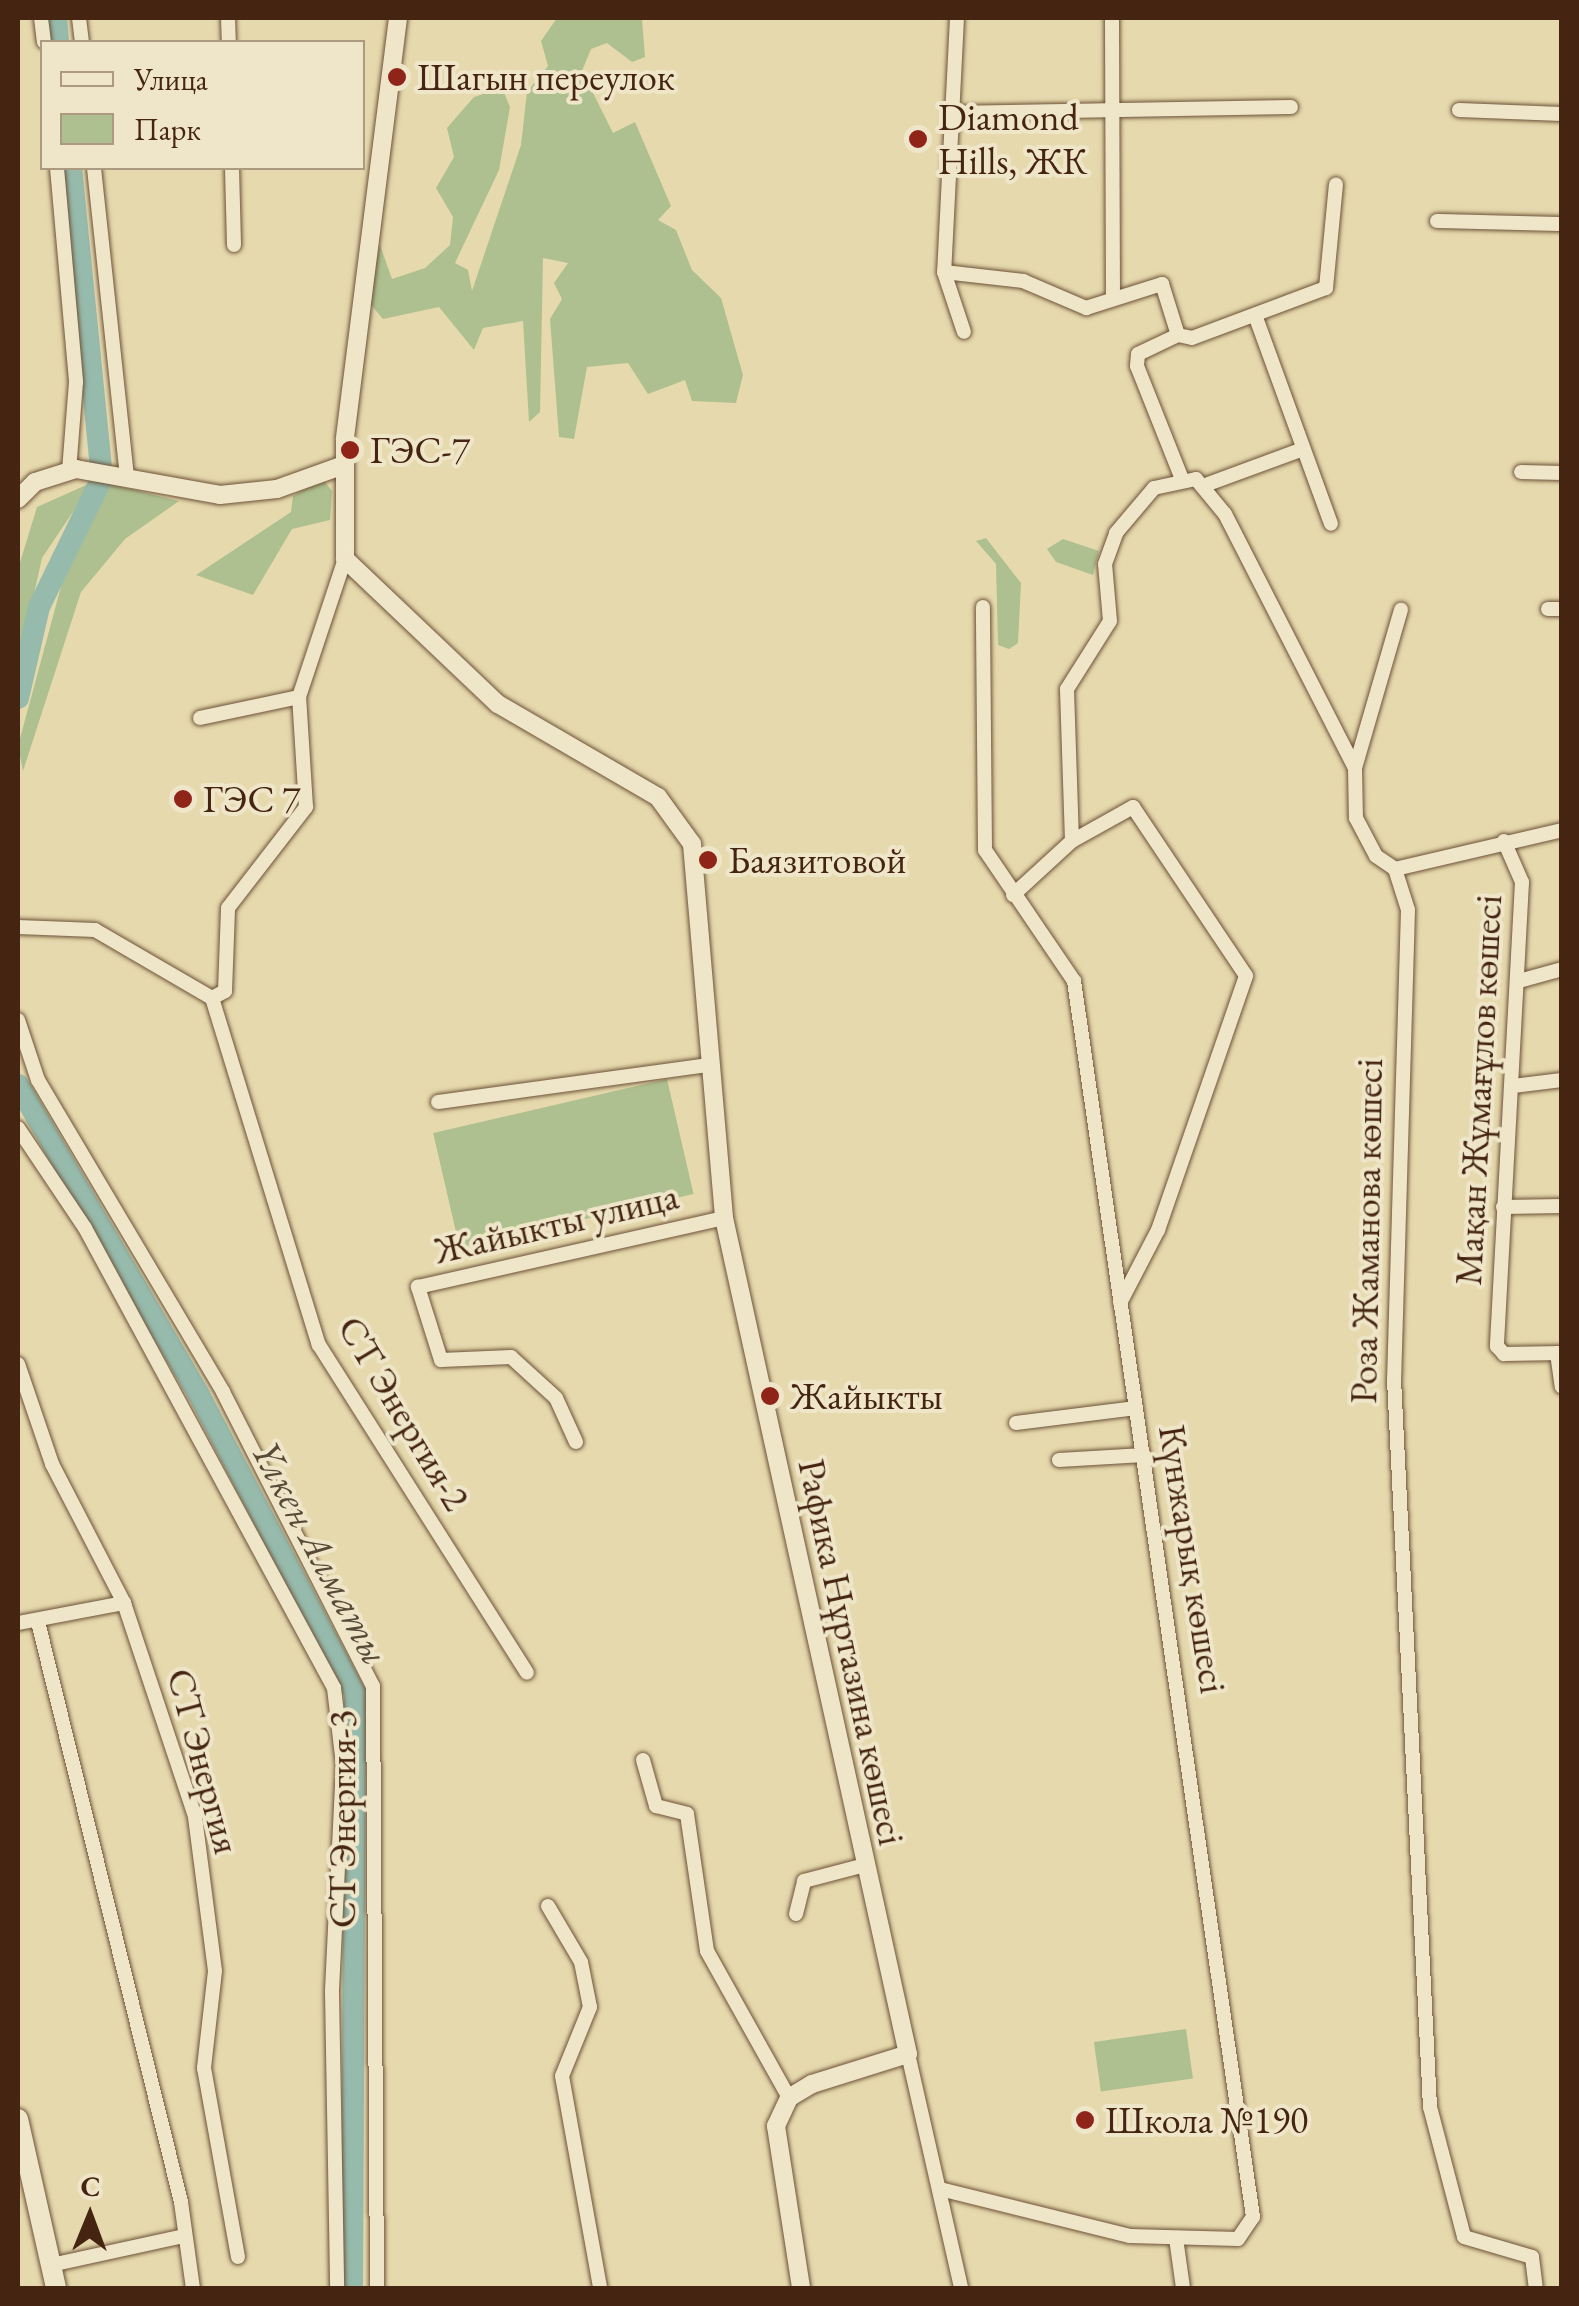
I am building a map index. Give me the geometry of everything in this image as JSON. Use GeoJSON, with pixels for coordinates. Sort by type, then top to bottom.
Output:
{"type":"FeatureCollection","features":[{"type":"Feature","properties":{"kind":"main road"},"geometry":{"type":"LineString","coordinates":[[18,2119],[56,2288]]}},
{"type":"Feature","properties":{"kind":"street"},"geometry":{"type":"LineString","coordinates":[[18,928],[95,930],[212,998],[232,982],[225,927],[237,887],[301,822],[298,697],[345,559],[344,465],[398,18]]}},
{"type":"Feature","properties":{"kind":"street"},"geometry":{"type":"LineString","coordinates":[[957,18],[944,272],[964,332]]}},
{"type":"Feature","properties":{"kind":"street"},"geometry":{"type":"LineString","coordinates":[[1112,18],[1108,116],[1112,299]]}},
{"type":"Feature","properties":{"kind":"street"},"geometry":{"type":"LineString","coordinates":[[952,113],[1108,116],[1291,107]]}},
{"type":"Feature","properties":{"kind":"street"},"geometry":{"type":"LineString","coordinates":[[1459,110],[1562,114]]}},
{"type":"Feature","properties":{"kind":"street"},"geometry":{"type":"LineString","coordinates":[[56,170],[76,382],[69,470]]}},
{"type":"Feature","properties":{"kind":"street"},"geometry":{"type":"LineString","coordinates":[[94,170],[121,474]]}},
{"type":"Feature","properties":{"kind":"street"},"geometry":{"type":"LineString","coordinates":[[232,170],[234,245]]}},
{"type":"Feature","properties":{"kind":"street"},"geometry":{"type":"LineString","coordinates":[[1182,479],[1138,366],[1138,354],[1178,335],[1255,315],[1333,280],[1336,184]]}},
{"type":"Feature","properties":{"kind":"street"},"geometry":{"type":"LineString","coordinates":[[1438,221],[1562,224]]}},
{"type":"Feature","properties":{"kind":"street"},"geometry":{"type":"LineString","coordinates":[[944,272],[1023,281],[1086,308],[1162,284],[1178,335]]}},
{"type":"Feature","properties":{"kind":"street"},"geometry":{"type":"LineString","coordinates":[[1255,315],[1331,524]]}},
{"type":"Feature","properties":{"kind":"street"},"geometry":{"type":"LineString","coordinates":[[1072,841],[1067,689],[1110,622],[1105,564],[1116,534],[1154,488],[1182,479],[1208,484],[1303,449]]}},
{"type":"Feature","properties":{"kind":"street"},"geometry":{"type":"LineString","coordinates":[[18,499],[69,470],[121,474],[220,496],[302,483],[344,465]]}},
{"type":"Feature","properties":{"kind":"street"},"geometry":{"type":"LineString","coordinates":[[1520,472],[1562,473]]}},
{"type":"Feature","properties":{"kind":"street","name":"Роза Жаманова көшесі"},"geometry":{"type":"LineString","coordinates":[[1208,484],[1355,768],[1363,836],[1395,869],[1408,910],[1394,1379],[1430,2107],[1464,2238],[1532,2257],[1536,2288]]}},
{"type":"Feature","properties":{"kind":"street","name":"Рафика Нұртазина көшесі"},"geometry":{"type":"LineString","coordinates":[[345,559],[498,704],[658,797],[692,844],[724,1218],[961,2288]]}},
{"type":"Feature","properties":{"kind":"street","name":"Күнжарық көшесі"},"geometry":{"type":"LineString","coordinates":[[940,2189],[1130,2236],[1238,2239],[1253,2217],[1074,980],[985,850],[982,607]]}},
{"type":"Feature","properties":{"kind":"street"},"geometry":{"type":"LineString","coordinates":[[1355,768],[1401,610]]}},
{"type":"Feature","properties":{"kind":"street"},"geometry":{"type":"LineString","coordinates":[[200,718],[298,697]]}},
{"type":"Feature","properties":{"kind":"street"},"geometry":{"type":"LineString","coordinates":[[1013,895],[1072,841],[1133,806],[1246,976],[1158,1230],[1120,1303]]}},
{"type":"Feature","properties":{"kind":"street"},"geometry":{"type":"LineString","coordinates":[[1395,869],[1504,840],[1562,830]]}},
{"type":"Feature","properties":{"kind":"street","name":"Мақан Жұмағұлов көшесі"},"geometry":{"type":"LineString","coordinates":[[1504,840],[1522,882],[1497,1346],[1504,1354],[1559,1353]]}},
{"type":"Feature","properties":{"kind":"street"},"geometry":{"type":"LineString","coordinates":[[1519,980],[1562,969]]}},
{"type":"Feature","properties":{"kind":"street","name":"СТ Энергия-2"},"geometry":{"type":"LineString","coordinates":[[212,998],[318,1345],[527,1672]]}},
{"type":"Feature","properties":{"kind":"street","name":"СТ Энергия-3"},"geometry":{"type":"LineString","coordinates":[[18,1020],[38,1080],[223,1392],[373,1686],[377,2288]]}},
{"type":"Feature","properties":{"kind":"street"},"geometry":{"type":"LineString","coordinates":[[438,1102],[709,1065]]}},
{"type":"Feature","properties":{"kind":"street"},"geometry":{"type":"LineString","coordinates":[[1512,1086],[1562,1080]]}},
{"type":"Feature","properties":{"kind":"street"},"geometry":{"type":"LineString","coordinates":[[18,1128],[134,1315],[334,1688],[343,1764],[332,1992],[337,2288]]}},
{"type":"Feature","properties":{"kind":"street"},"geometry":{"type":"LineString","coordinates":[[1504,1207],[1562,1206]]}},
{"type":"Feature","properties":{"kind":"street","name":"Жайыкты улица"},"geometry":{"type":"LineString","coordinates":[[576,1442],[556,1398],[510,1357],[441,1360],[418,1287],[724,1218]]}},
{"type":"Feature","properties":{"kind":"street"},"geometry":{"type":"LineString","coordinates":[[1559,1353],[1562,1387]]}},
{"type":"Feature","properties":{"kind":"street","name":"СТ Энергия"},"geometry":{"type":"LineString","coordinates":[[18,1364],[52,1464],[124,1602],[195,1817],[215,1971],[204,2068],[238,2257]]}},
{"type":"Feature","properties":{"kind":"street"},"geometry":{"type":"LineString","coordinates":[[1016,1423],[1136,1408]]}},
{"type":"Feature","properties":{"kind":"street"},"geometry":{"type":"LineString","coordinates":[[1059,1460],[1144,1455]]}},
{"type":"Feature","properties":{"kind":"street"},"geometry":{"type":"LineString","coordinates":[[18,1623],[124,1602]]}},
{"type":"Feature","properties":{"kind":"street"},"geometry":{"type":"LineString","coordinates":[[38,1622],[184,2236],[193,2288]]}},
{"type":"Feature","properties":{"kind":"street"},"geometry":{"type":"LineString","coordinates":[[643,1760],[656,1806],[687,1814],[706,1950],[790,2098]]}},
{"type":"Feature","properties":{"kind":"street"},"geometry":{"type":"LineString","coordinates":[[796,1914],[804,1881],[865,1866]]}},
{"type":"Feature","properties":{"kind":"street"},"geometry":{"type":"LineString","coordinates":[[548,1906],[581,1962],[590,2008],[562,2076],[600,2288]]}},
{"type":"Feature","properties":{"kind":"street"},"geometry":{"type":"LineString","coordinates":[[801,2288],[776,2126],[790,2098],[908,2054]]}},
{"type":"Feature","properties":{"kind":"street"},"geometry":{"type":"LineString","coordinates":[[51,2265],[184,2236]]}},
{"type":"Feature","properties":{"kind":"street"},"geometry":{"type":"LineString","coordinates":[[1176,2238],[1183,2288]]}},
{"type":"Feature","properties":{"kind":"green space"},"geometry":{"type":"Polygon","coordinates":[[[557,18],[642,19],[645,57],[632,62],[607,43],[591,49],[582,71],[613,133],[635,122],[671,206],[658,220],[676,230],[692,270],[721,298],[743,375],[736,403],[692,401],[685,380],[648,394],[628,363],[587,367],[574,439],[559,437],[550,319],[562,299],[554,283],[568,263],[543,258],[540,412],[529,422],[523,321],[483,328],[474,350],[439,307],[383,319],[367,300],[380,245],[392,279],[425,268],[450,245],[453,217],[436,188],[454,157],[447,128],[474,97],[502,88],[510,107],[499,170],[455,263],[468,270],[472,291],[521,145],[527,92],[548,66],[541,41],[557,18]]]}},
{"type":"Feature","properties":{"kind":"green space"},"geometry":{"type":"Polygon","coordinates":[[[322,478],[332,491],[330,520],[292,529],[253,595],[196,575],[291,512],[293,496],[322,478]]]}},
{"type":"Feature","properties":{"kind":"green space"},"geometry":{"type":"Polygon","coordinates":[[[93,482],[42,558],[18,666],[18,569],[37,507],[93,482]]]}},
{"type":"Feature","properties":{"kind":"green space"},"geometry":{"type":"Polygon","coordinates":[[[109,484],[179,501],[125,539],[81,592],[23,771],[18,746],[62,583],[109,484]]]}},
{"type":"Feature","properties":{"kind":"green space"},"geometry":{"type":"Polygon","coordinates":[[[986,538],[1021,583],[1018,643],[1009,649],[998,645],[996,564],[976,541],[986,538]]]}},
{"type":"Feature","properties":{"kind":"green space"},"geometry":{"type":"Polygon","coordinates":[[[1063,539],[1099,551],[1093,575],[1056,562],[1047,549],[1063,539]]]}},
{"type":"Feature","properties":{"kind":"green space"},"geometry":{"type":"Polygon","coordinates":[[[667,1079],[694,1194],[460,1248],[433,1133],[667,1079]]]}},
{"type":"Feature","properties":{"kind":"green space"},"geometry":{"type":"Polygon","coordinates":[[[1186,2029],[1193,2079],[1101,2091],[1094,2042],[1186,2029]]]}},
{"type":"Feature","properties":{"kind":"waterway","name":"Үлкен Алматы"},"geometry":{"type":"LineString","coordinates":[[56,18],[58,40]]}},
{"type":"Feature","properties":{"kind":"waterway","name":"Үлкен Алматы"},"geometry":{"type":"LineString","coordinates":[[18,698],[39,607],[102,478],[71,170]]}},
{"type":"Feature","properties":{"kind":"waterway","name":"Үлкен Алматы"},"geometry":{"type":"LineString","coordinates":[[18,1085],[199,1395],[355,1693],[352,2288]]}},
{"type":"Feature","properties":{"kind":"place","name":"Шагын переулок"},"geometry":{"type":"Point","coordinates":[397,77]}},
{"type":"Feature","properties":{"kind":"place","name":"Diamond Hills, ЖК"},"geometry":{"type":"Point","coordinates":[918,139]}},
{"type":"Feature","properties":{"kind":"place","name":"ГЭС-7"},"geometry":{"type":"Point","coordinates":[350,450]}},
{"type":"Feature","properties":{"kind":"place","name":"ГЭС 7"},"geometry":{"type":"Point","coordinates":[183,799]}},
{"type":"Feature","properties":{"kind":"place","name":"Баязитовой"},"geometry":{"type":"Point","coordinates":[708,860]}},
{"type":"Feature","properties":{"kind":"place","name":"Жайыкты"},"geometry":{"type":"Point","coordinates":[770,1396]}},
{"type":"Feature","properties":{"kind":"place","name":"Школа №190"},"geometry":{"type":"Point","coordinates":[1085,2120]}}]}
